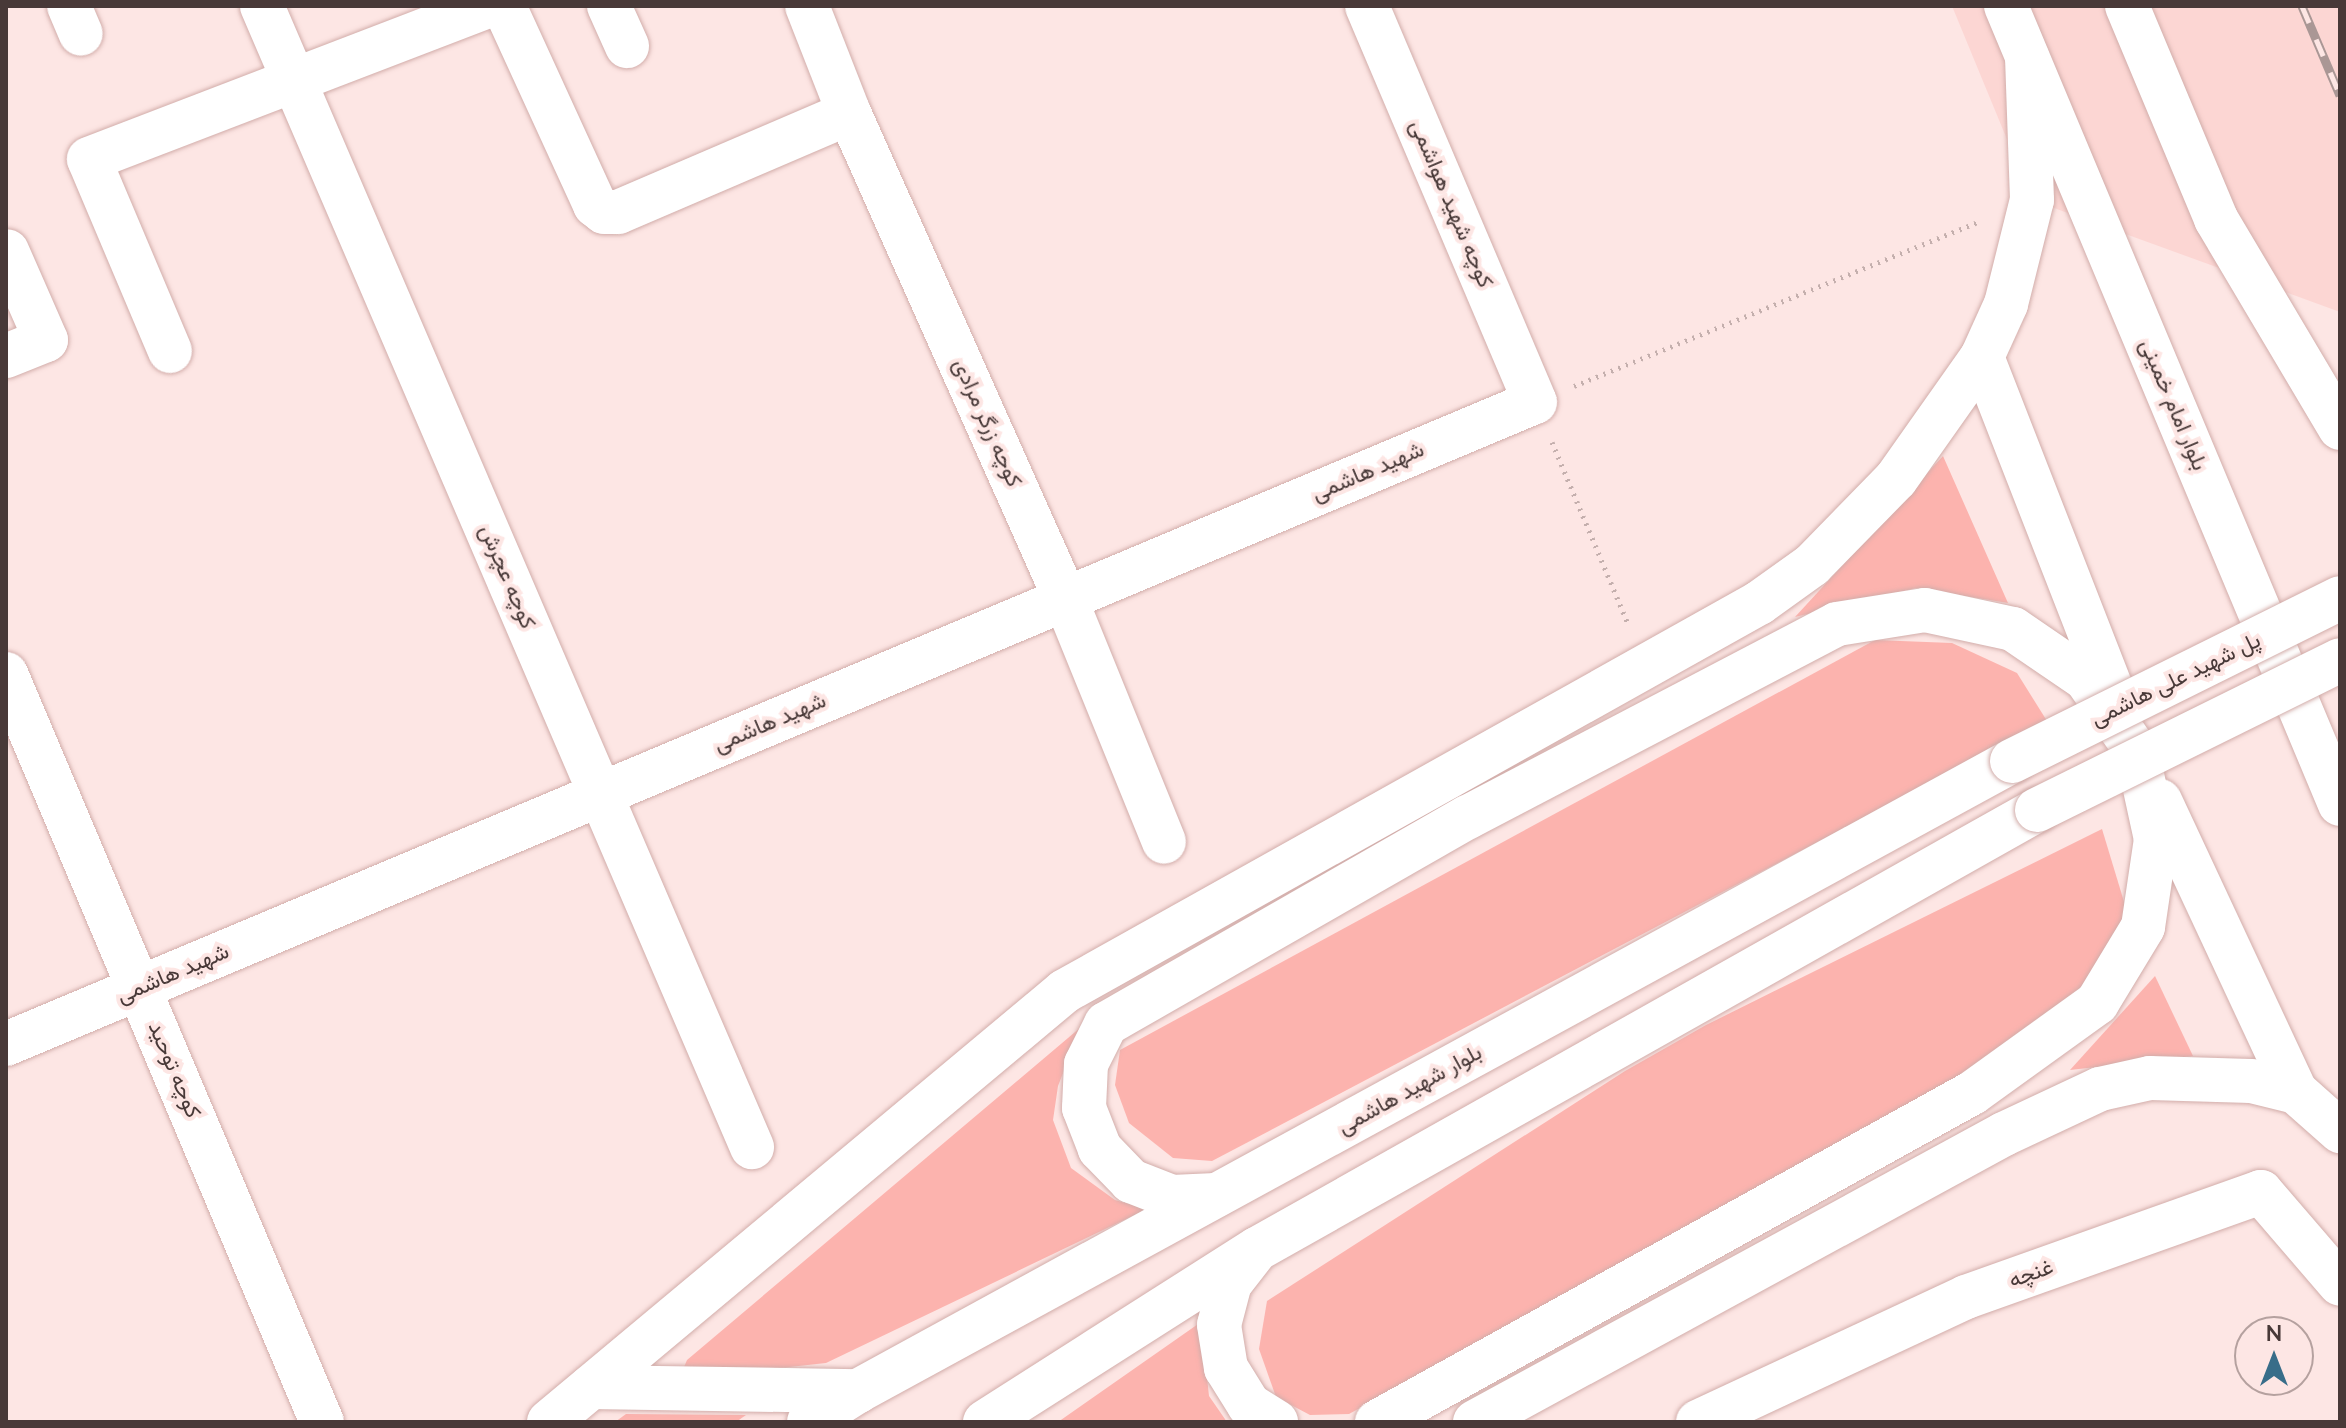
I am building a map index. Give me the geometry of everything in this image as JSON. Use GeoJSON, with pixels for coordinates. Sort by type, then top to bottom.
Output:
{"type":"FeatureCollection","features":[{"type":"Feature","properties":{"kind":"main road","name":"کوچه عچرش"},"geometry":{"type":"LineString","coordinates":[[262,6],[752,1147]]}},
{"type":"Feature","properties":{"kind":"main road"},"geometry":{"type":"LineString","coordinates":[[170,351],[89,159],[488,6]]}},
{"type":"Feature","properties":{"kind":"main road"},"geometry":{"type":"LineString","coordinates":[[504,6],[595,205],[604,212],[618,212],[849,113]]}},
{"type":"Feature","properties":{"kind":"main road"},"geometry":{"type":"LineString","coordinates":[[609,6],[627,46]]}},
{"type":"Feature","properties":{"kind":"main road","name":"کوچه زرگر مرادی"},"geometry":{"type":"LineString","coordinates":[[807,6],[849,113],[1065,598],[1164,842]]}},
{"type":"Feature","properties":{"kind":"main road","name":"کوچه شهید هواشمی"},"geometry":{"type":"LineString","coordinates":[[1367,6],[1535,402]]}},
{"type":"Feature","properties":{"kind":"main road","name":"بلوار امام خمینی"},"geometry":{"type":"LineString","coordinates":[[2006,6],[2340,804]]}},
{"type":"Feature","properties":{"kind":"main road"},"geometry":{"type":"LineString","coordinates":[[2127,6],[2216,219],[2340,428]]}},
{"type":"Feature","properties":{"kind":"main road"},"geometry":{"type":"LineString","coordinates":[[549,1422],[1065,991],[1759,603],[1812,565],[1896,479],[1982,357],[2006,304],[2032,200],[2027,57]]}},
{"type":"Feature","properties":{"kind":"main road"},"geometry":{"type":"LineString","coordinates":[[6,356],[46,340],[7,251]]}},
{"type":"Feature","properties":{"kind":"main road"},"geometry":{"type":"LineString","coordinates":[[1982,357],[2137,752],[2296,1092],[2340,1131]]}},
{"type":"Feature","properties":{"kind":"main road","name":"شهید هاشمی"},"geometry":{"type":"LineString","coordinates":[[6,1044],[1535,402]]}},
{"type":"Feature","properties":{"kind":"main road","name":"پل شهید علی هاشمی"},"geometry":{"type":"LineString","coordinates":[[2012,761],[2340,598]]}},
{"type":"Feature","properties":{"kind":"main road"},"geometry":{"type":"LineString","coordinates":[[1216,1195],[1172,1197],[1131,1181],[1100,1149],[1084,1108],[1086,1064],[1106,1024],[1468,817],[1837,624],[1925,610],[2013,629],[2086,679],[2137,752],[2156,839],[2143,927],[2097,1003],[1972,1093],[1377,1422]]}},
{"type":"Feature","properties":{"kind":"main road"},"geometry":{"type":"LineString","coordinates":[[985,1422],[1257,1249],[2037,810],[2340,660]]}},
{"type":"Feature","properties":{"kind":"main road","name":"کوچه توحید"},"geometry":{"type":"LineString","coordinates":[[6,674],[322,1422]]}},
{"type":"Feature","properties":{"kind":"main road","name":"بلوار شهید هاشمی"},"geometry":{"type":"LineString","coordinates":[[809,1422],[858,1391],[2012,761]]}},
{"type":"Feature","properties":{"kind":"main road"},"geometry":{"type":"LineString","coordinates":[[1475,1422],[2004,1134],[2100,1089],[2150,1078],[2204,1078],[2251,1081],[2296,1092]]}},
{"type":"Feature","properties":{"kind":"main road","name":"غنچه"},"geometry":{"type":"LineString","coordinates":[[1698,1422],[1966,1297],[2261,1192],[2340,1284]]}},
{"type":"Feature","properties":{"kind":"main road"},"geometry":{"type":"LineString","coordinates":[[1257,1249],[1230,1283],[1219,1325],[1226,1368],[1249,1405],[1276,1422]]}},
{"type":"Feature","properties":{"kind":"main road"},"geometry":{"type":"LineString","coordinates":[[591,1387],[858,1391]]}},
{"type":"Feature","properties":{"kind":"path"},"geometry":{"type":"LineString","coordinates":[[1646,666],[1535,402],[2032,200]]}},
{"type":"Feature","properties":{"kind":"shaded area"},"geometry":{"type":"Polygon","coordinates":[[[1952,6],[2340,6],[2340,312],[2032,200],[1952,6]]]}},
{"type":"Feature","properties":{"kind":"shaded area"},"geometry":{"type":"Polygon","coordinates":[[[1943,456],[2008,603],[1916,588],[1795,617],[1943,456]]]}},
{"type":"Feature","properties":{"kind":"shaded area"},"geometry":{"type":"Polygon","coordinates":[[[1875,640],[1952,643],[2017,673],[2047,721],[1212,1161],[1173,1158],[1129,1123],[1115,1085],[1120,1050],[1875,640]]]}},
{"type":"Feature","properties":{"kind":"shaded area"},"geometry":{"type":"Polygon","coordinates":[[[2102,829],[2128,915],[2084,991],[1977,1072],[1349,1414],[1310,1415],[1276,1397],[1259,1349],[1267,1301],[1625,1071],[1706,1025],[2102,829]]]}},
{"type":"Feature","properties":{"kind":"shaded area"},"geometry":{"type":"Polygon","coordinates":[[[2155,976],[2193,1056],[2070,1070],[2155,976]]]}},
{"type":"Feature","properties":{"kind":"shaded area"},"geometry":{"type":"Polygon","coordinates":[[[1081,1027],[1058,1086],[1053,1120],[1071,1168],[1115,1200],[1147,1209],[826,1363],[679,1379],[687,1360],[1081,1027]]]}},
{"type":"Feature","properties":{"kind":"shaded area"},"geometry":{"type":"Polygon","coordinates":[[[1201,1322],[1209,1396],[1227,1422],[1058,1422],[1201,1322]]]}},
{"type":"Feature","properties":{"kind":"shaded area"},"geometry":{"type":"Polygon","coordinates":[[[626,1414],[746,1415],[736,1422],[615,1422],[626,1414]]]}},
{"type":"Feature","properties":{"kind":"railway"},"geometry":{"type":"LineString","coordinates":[[2302,6],[2340,95]]}}]}
